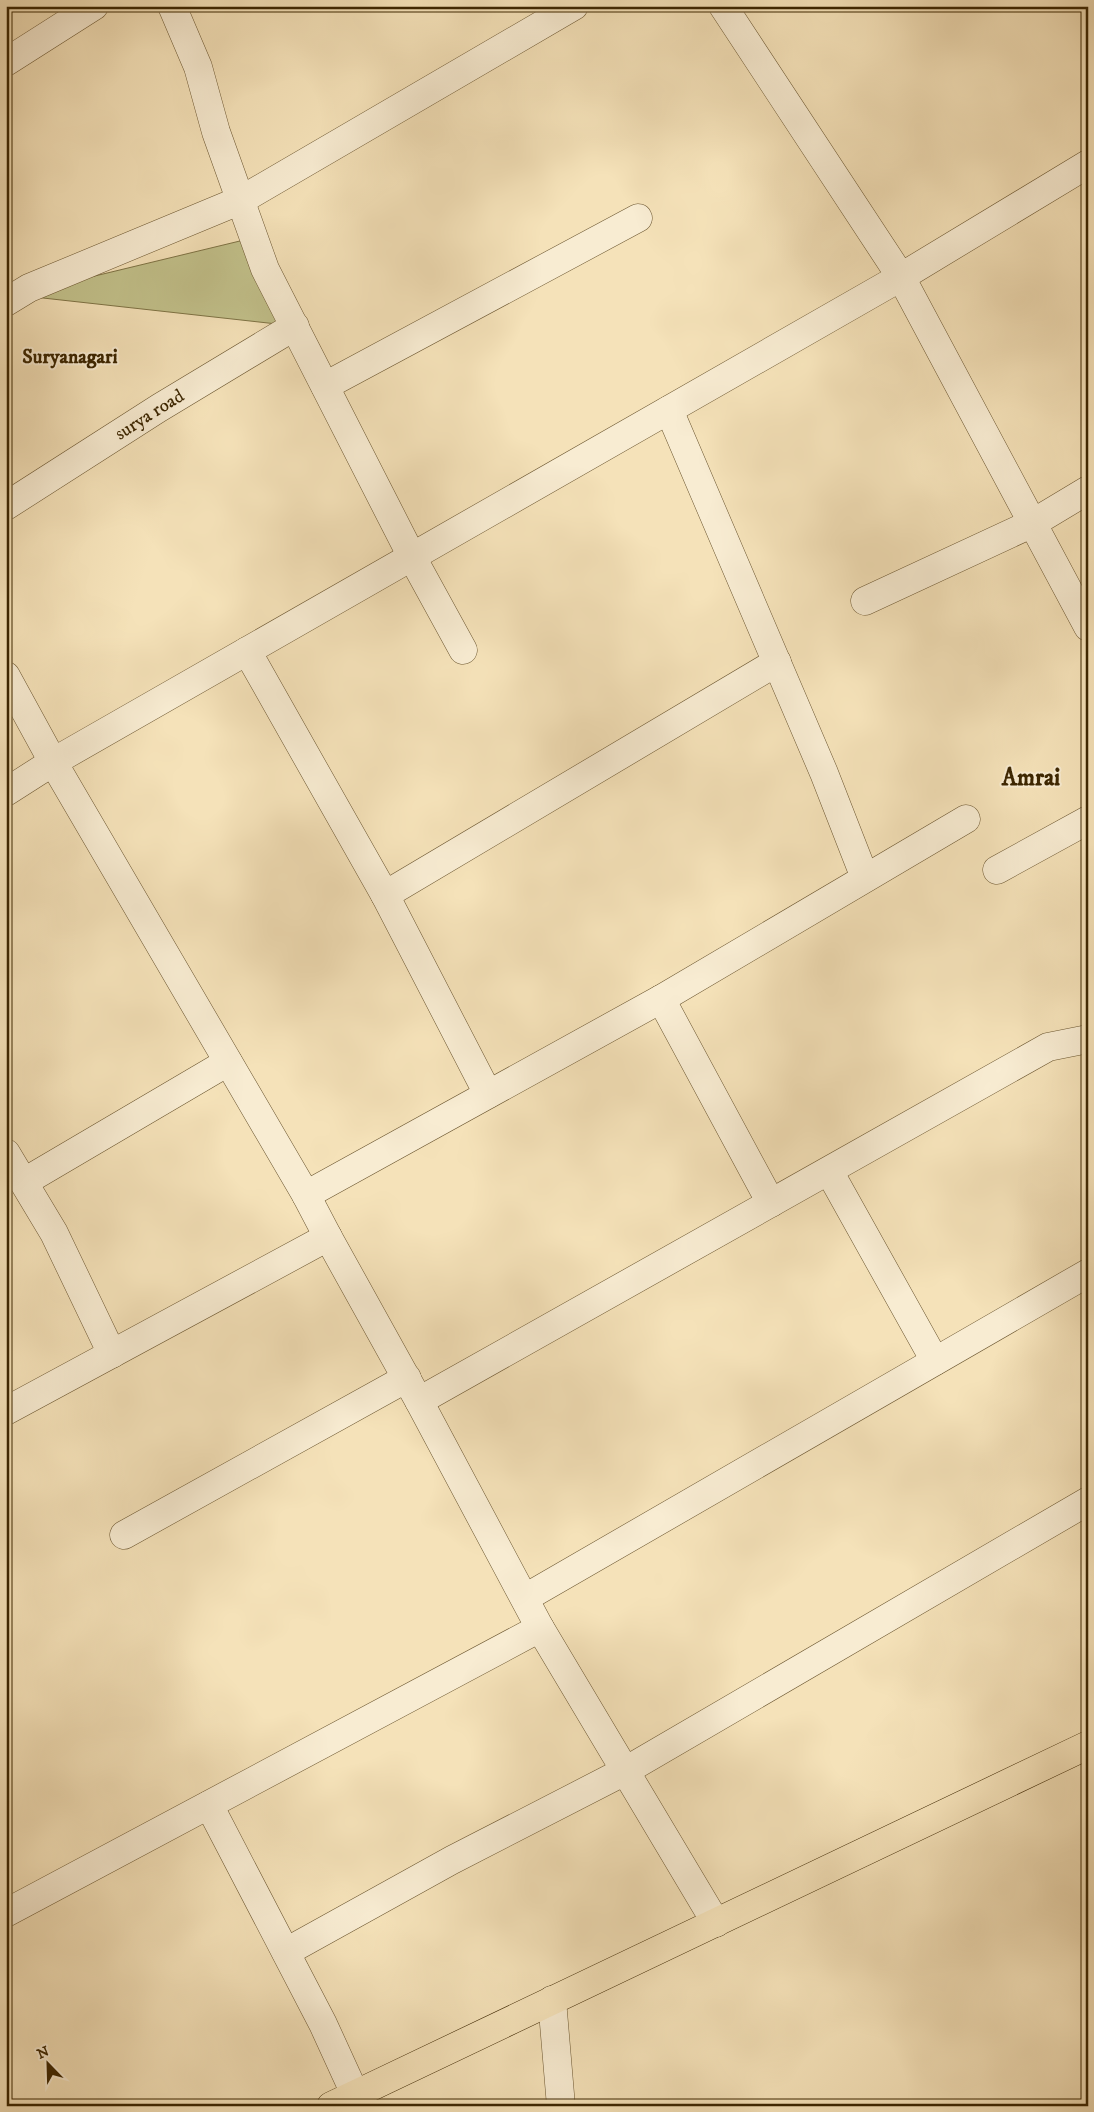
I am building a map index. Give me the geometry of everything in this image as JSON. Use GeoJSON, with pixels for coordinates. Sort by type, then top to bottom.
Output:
{"type":"FeatureCollection","features":[{"type":"Feature","properties":{"kind":"main road"},"geometry":{"type":"LineString","coordinates":[[331,2106],[1088,1745]]}},
{"type":"Feature","properties":{"kind":"street"},"geometry":{"type":"LineString","coordinates":[[6,62],[94,6]]}},
{"type":"Feature","properties":{"kind":"street"},"geometry":{"type":"LineString","coordinates":[[172,6],[198,67],[216,132],[265,269],[412,557],[463,650]]}},
{"type":"Feature","properties":{"kind":"street"},"geometry":{"type":"LineString","coordinates":[[6,302],[29,288],[241,200],[574,6]]}},
{"type":"Feature","properties":{"kind":"street"},"geometry":{"type":"LineString","coordinates":[[723,6],[902,277],[1088,627]]}},
{"type":"Feature","properties":{"kind":"street"},"geometry":{"type":"LineString","coordinates":[[6,792],[53,762],[902,277],[1088,164]]}},
{"type":"Feature","properties":{"kind":"street"},"geometry":{"type":"LineString","coordinates":[[325,386],[638,218]]}},
{"type":"Feature","properties":{"kind":"street","name":"surya road"},"geometry":{"type":"LineString","coordinates":[[6,506],[159,408],[295,326]]}},
{"type":"Feature","properties":{"kind":"street"},"geometry":{"type":"LineString","coordinates":[[670,410],[824,773],[866,878]]}},
{"type":"Feature","properties":{"kind":"street"},"geometry":{"type":"LineString","coordinates":[[864,601],[1032,523],[1088,490]]}},
{"type":"Feature","properties":{"kind":"street"},"geometry":{"type":"LineString","coordinates":[[247,651],[385,895],[488,1094]]}},
{"type":"Feature","properties":{"kind":"street"},"geometry":{"type":"LineString","coordinates":[[385,895],[777,662]]}},
{"type":"Feature","properties":{"kind":"street"},"geometry":{"type":"LineString","coordinates":[[6,676],[53,762],[306,1195],[540,1628],[716,1922]]}},
{"type":"Feature","properties":{"kind":"street"},"geometry":{"type":"LineString","coordinates":[[306,1195],[661,999],[966,819]]}},
{"type":"Feature","properties":{"kind":"street"},"geometry":{"type":"LineString","coordinates":[[997,870],[1088,820]]}},
{"type":"Feature","properties":{"kind":"street"},"geometry":{"type":"LineString","coordinates":[[661,999],[771,1203]]}},
{"type":"Feature","properties":{"kind":"street"},"geometry":{"type":"LineString","coordinates":[[124,1534],[413,1390],[771,1203],[1048,1047],[1088,1039]]}},
{"type":"Feature","properties":{"kind":"street"},"geometry":{"type":"LineString","coordinates":[[24,1182],[228,1062]]}},
{"type":"Feature","properties":{"kind":"street"},"geometry":{"type":"LineString","coordinates":[[6,1153],[54,1233],[112,1354]]}},
{"type":"Feature","properties":{"kind":"street"},"geometry":{"type":"LineString","coordinates":[[828,1171],[935,1361]]}},
{"type":"Feature","properties":{"kind":"street"},"geometry":{"type":"LineString","coordinates":[[6,1412],[328,1237]]}},
{"type":"Feature","properties":{"kind":"street"},"geometry":{"type":"LineString","coordinates":[[525,1598],[1088,1273]]}},
{"type":"Feature","properties":{"kind":"street"},"geometry":{"type":"LineString","coordinates":[[286,1952],[452,1860],[626,1771],[1088,1501]]}},
{"type":"Feature","properties":{"kind":"street"},"geometry":{"type":"LineString","coordinates":[[6,1913],[540,1628]]}},
{"type":"Feature","properties":{"kind":"street"},"geometry":{"type":"LineString","coordinates":[[209,1805],[323,2024],[355,2094]]}},
{"type":"Feature","properties":{"kind":"street"},"geometry":{"type":"LineString","coordinates":[[552,2000],[561,2106]]}},
{"type":"Feature","properties":{"kind":"shaded area"},"geometry":{"type":"Polygon","coordinates":[[[244,240],[295,326],[16,295],[244,240]]]}},
{"type":"Feature","properties":{"kind":"district","name":"Suryanagari"},"geometry":{"type":"Point","coordinates":[70,357]}},
{"type":"Feature","properties":{"kind":"district","name":"Amrai"},"geometry":{"type":"Point","coordinates":[1031,778]}}]}
